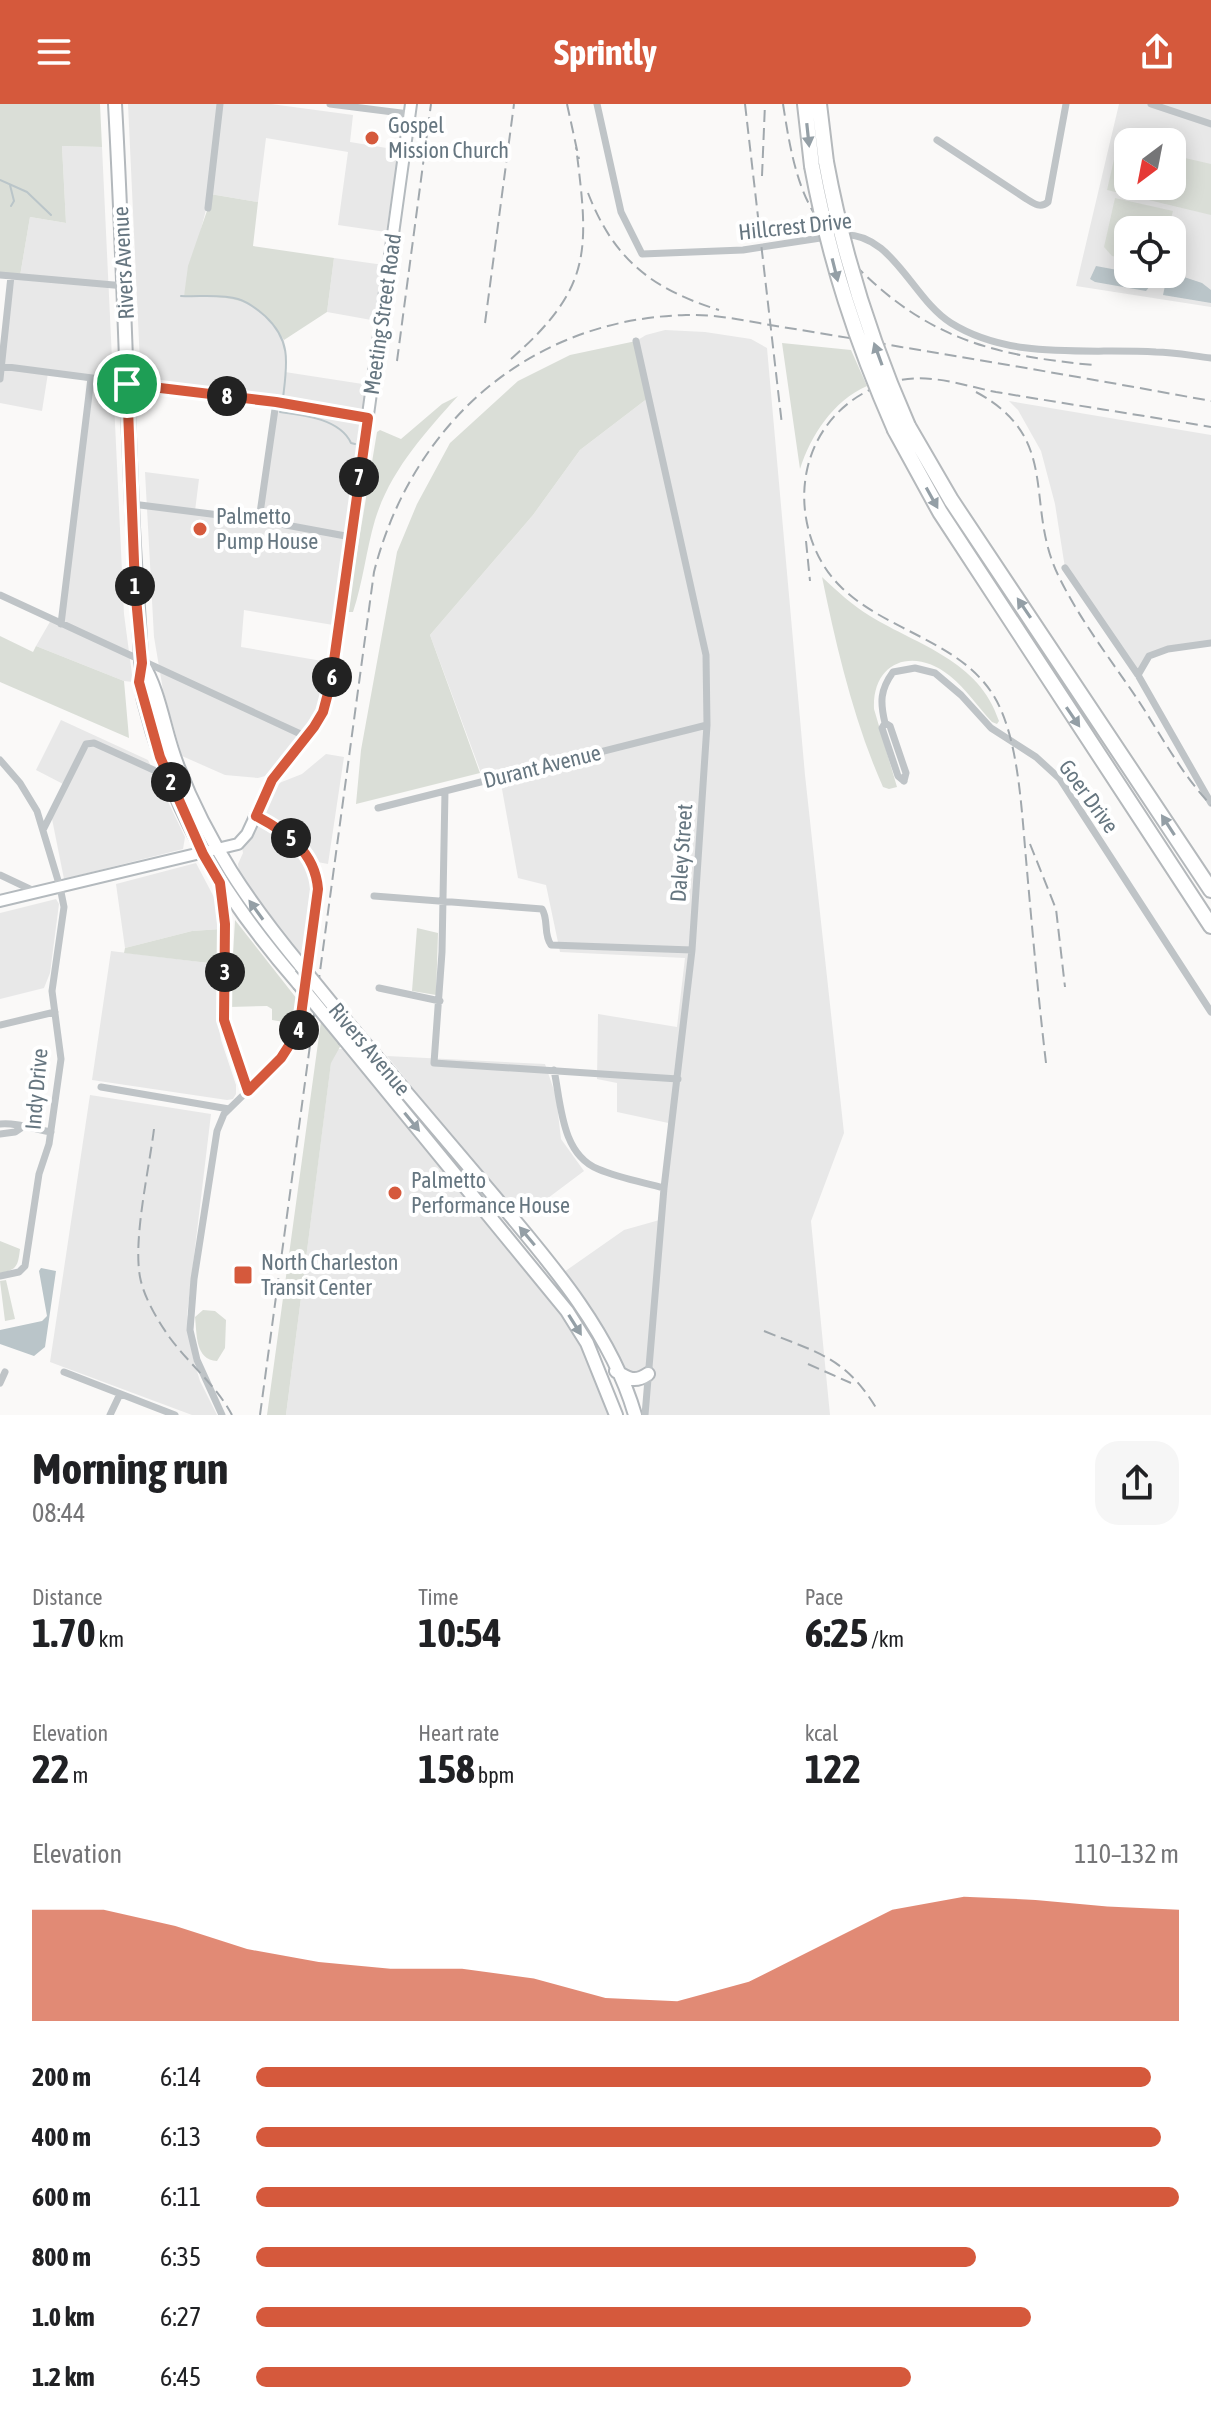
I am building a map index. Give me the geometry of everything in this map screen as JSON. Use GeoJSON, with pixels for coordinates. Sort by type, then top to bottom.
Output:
{"type":"FeatureCollection","features":[{"type":"Feature","properties":{"kind":"highway"},"geometry":{"type":"LineString","coordinates":[[805,104],[857,298],[885,373],[901,428],[940,512],[1211,926]]}},
{"type":"Feature","properties":{"kind":"highway"},"geometry":{"type":"LineString","coordinates":[[819,104],[819,164]]}},
{"type":"Feature","properties":{"kind":"highway"},"geometry":{"type":"LineString","coordinates":[[901,428],[1211,890]]}},
{"type":"Feature","properties":{"kind":"highway"},"geometry":{"type":"LineString","coordinates":[[1182,881],[1211,932]]}},
{"type":"Feature","properties":{"kind":"main road","name":"Rivers Avenue"},"geometry":{"type":"LineString","coordinates":[[115,104],[142,663],[139,682],[160,757],[210,852],[576,1298],[604,1344],[636,1414]]}},
{"type":"Feature","properties":{"kind":"main road","name":"Rivers Avenue"},"geometry":{"type":"LineString","coordinates":[[142,663],[153,681],[167,738],[220,883],[253,930],[567,1311],[587,1343],[616,1415]]}},
{"type":"Feature","properties":{"kind":"main road"},"geometry":{"type":"LineString","coordinates":[[616,1371],[631,1380],[648,1374]]}},
{"type":"Feature","properties":{"kind":"street"},"geometry":{"type":"LineString","coordinates":[[208,208],[220,104]]}},
{"type":"Feature","properties":{"kind":"street"},"geometry":{"type":"LineString","coordinates":[[330,104],[410,109]]}},
{"type":"Feature","properties":{"kind":"street","name":"Hillcrest Drive"},"geometry":{"type":"LineString","coordinates":[[597,104],[621,212],[642,254],[743,250],[792,240],[855,234],[869,239],[931,308],[949,323],[980,338],[1029,349],[1154,351],[1211,358]]}},
{"type":"Feature","properties":{"kind":"street"},"geometry":{"type":"LineString","coordinates":[[937,140],[1038,206],[1044,205],[1048,202],[1066,104]]}},
{"type":"Feature","properties":{"kind":"street"},"geometry":{"type":"LineString","coordinates":[[1151,104],[1211,124]]}},
{"type":"Feature","properties":{"kind":"street","name":"Meeting Street Road"},"geometry":{"type":"LineString","coordinates":[[210,852],[241,842],[272,780],[323,712],[331,682],[410,109]]}},
{"type":"Feature","properties":{"kind":"street"},"geometry":{"type":"LineString","coordinates":[[0,275],[125,286]]}},
{"type":"Feature","properties":{"kind":"street"},"geometry":{"type":"LineString","coordinates":[[0,379],[11,276]]}},
{"type":"Feature","properties":{"kind":"street","name":"Daley Street"},"geometry":{"type":"LineString","coordinates":[[636,341],[706,655],[707,725],[692,950],[664,1188],[648,1374],[636,1414]]}},
{"type":"Feature","properties":{"kind":"street"},"geometry":{"type":"LineString","coordinates":[[1,366],[276,402],[368,418]]}},
{"type":"Feature","properties":{"kind":"street"},"geometry":{"type":"LineString","coordinates":[[61,624],[91,378]]}},
{"type":"Feature","properties":{"kind":"street"},"geometry":{"type":"LineString","coordinates":[[259,520],[276,402]]}},
{"type":"Feature","properties":{"kind":"street"},"geometry":{"type":"LineString","coordinates":[[132,504],[259,520],[351,537]]}},
{"type":"Feature","properties":{"kind":"street"},"geometry":{"type":"LineString","coordinates":[[1065,568],[1138,675],[1211,803]]}},
{"type":"Feature","properties":{"kind":"street"},"geometry":{"type":"LineString","coordinates":[[0,595],[307,737]]}},
{"type":"Feature","properties":{"kind":"street"},"geometry":{"type":"LineString","coordinates":[[1138,675],[1149,656],[1168,649],[1211,643]]}},
{"type":"Feature","properties":{"kind":"street","name":"Goer Drive"},"geometry":{"type":"LineString","coordinates":[[885,723],[890,726],[906,773],[904,781],[898,776],[882,728],[885,723],[880,703],[883,686],[893,672],[915,668],[935,673],[961,695],[991,728],[1036,757],[1060,779],[1211,1012]]}},
{"type":"Feature","properties":{"kind":"street","name":"Durant Avenue"},"geometry":{"type":"LineString","coordinates":[[378,808],[707,725]]}},
{"type":"Feature","properties":{"kind":"street"},"geometry":{"type":"LineString","coordinates":[[43,830],[88,743],[169,777]]}},
{"type":"Feature","properties":{"kind":"street","name":"Indy Drive"},"geometry":{"type":"LineString","coordinates":[[0,760],[30,798],[43,830],[64,907],[52,991],[61,1059],[51,1132],[39,1174],[25,1266],[19,1272],[0,1276]]}},
{"type":"Feature","properties":{"kind":"street"},"geometry":{"type":"LineString","coordinates":[[445,791],[440,1001],[434,1063],[678,1079]]}},
{"type":"Feature","properties":{"kind":"street"},"geometry":{"type":"LineString","coordinates":[[222,1415],[197,1360],[190,1330],[217,1131],[229,1109],[281,1058],[299,1030],[318,889],[314,869],[298,844],[256,816]]}},
{"type":"Feature","properties":{"kind":"street"},"geometry":{"type":"LineString","coordinates":[[0,901],[210,852]]}},
{"type":"Feature","properties":{"kind":"street"},"geometry":{"type":"LineString","coordinates":[[0,875],[36,892]]}},
{"type":"Feature","properties":{"kind":"street"},"geometry":{"type":"LineString","coordinates":[[220,883],[225,924],[224,1020],[248,1091]]}},
{"type":"Feature","properties":{"kind":"street"},"geometry":{"type":"LineString","coordinates":[[374,896],[542,909],[547,939],[551,945],[692,950]]}},
{"type":"Feature","properties":{"kind":"street"},"geometry":{"type":"LineString","coordinates":[[379,988],[440,1001]]}},
{"type":"Feature","properties":{"kind":"street"},"geometry":{"type":"LineString","coordinates":[[0,1025],[55,1012]]}},
{"type":"Feature","properties":{"kind":"street"},"geometry":{"type":"LineString","coordinates":[[554,1070],[569,1139],[581,1159],[596,1168],[664,1188]]}},
{"type":"Feature","properties":{"kind":"street"},"geometry":{"type":"LineString","coordinates":[[101,1087],[229,1109]]}},
{"type":"Feature","properties":{"kind":"street"},"geometry":{"type":"LineString","coordinates":[[0,1124],[15,1123],[21,1128],[51,1132]]}},
{"type":"Feature","properties":{"kind":"street"},"geometry":{"type":"LineString","coordinates":[[0,1134],[21,1128]]}},
{"type":"Feature","properties":{"kind":"street"},"geometry":{"type":"LineString","coordinates":[[0,1383],[5,1372]]}},
{"type":"Feature","properties":{"kind":"street"},"geometry":{"type":"LineString","coordinates":[[64,1372],[175,1415]]}},
{"type":"Feature","properties":{"kind":"street","name":"Daley Street"},"geometry":{"type":"LineString","coordinates":[[636,1414],[648,1374]]}},
{"type":"Feature","properties":{"kind":"street"},"geometry":{"type":"LineString","coordinates":[[110,1415],[120,1394]]}},
{"type":"Feature","properties":{"kind":"shaded area"},"geometry":{"type":"Polygon","coordinates":[[[0,104],[100,104],[102,147],[62,146],[66,223],[30,217],[20,276],[0,275],[0,104]]]}},
{"type":"Feature","properties":{"kind":"shaded area"},"geometry":{"type":"Polygon","coordinates":[[[128,104],[271,104],[353,115],[350,142],[399,150],[386,232],[338,225],[348,152],[266,138],[258,202],[210,194],[184,296],[237,298],[255,308],[284,340],[285,372],[369,385],[333,625],[244,610],[241,647],[328,662],[313,719],[269,775],[258,778],[225,775],[182,756],[163,690],[154,637],[145,472],[199,479],[195,511],[259,519],[276,403],[141,385],[128,104]]]}},
{"type":"Feature","properties":{"kind":"shaded area"},"geometry":{"type":"Polygon","coordinates":[[[1119,104],[1211,104],[1211,307],[1076,286],[1119,104]]]}},
{"type":"Feature","properties":{"kind":"shaded area"},"geometry":{"type":"Polygon","coordinates":[[[62,146],[102,147],[124,614],[133,682],[36,646],[51,620],[60,624],[91,379],[48,373],[42,411],[0,403],[11,276],[20,276],[30,217],[66,223],[62,146]]]}},
{"type":"Feature","properties":{"kind":"shaded area"},"geometry":{"type":"Polygon","coordinates":[[[1186,158],[1211,164],[1211,215],[1149,200],[1186,200],[1186,158]]]}},
{"type":"Feature","properties":{"kind":"shaded area"},"geometry":{"type":"Polygon","coordinates":[[[1114,159],[1114,192],[1107,190],[1114,159]]]}},
{"type":"Feature","properties":{"kind":"shaded area"},"geometry":{"type":"Polygon","coordinates":[[[210,194],[258,202],[253,246],[334,258],[327,312],[284,340],[263,314],[252,306],[216,297],[184,296],[188,266],[210,194]]]}},
{"type":"Feature","properties":{"kind":"shaded area"},"geometry":{"type":"Polygon","coordinates":[[[1115,200],[1173,211],[1172,216],[1114,216],[1114,256],[1104,247],[1115,200]]]}},
{"type":"Feature","properties":{"kind":"shaded area"},"geometry":{"type":"Polygon","coordinates":[[[334,258],[384,265],[377,321],[327,312],[334,258]]]}},
{"type":"Feature","properties":{"kind":"shaded area"},"geometry":{"type":"Polygon","coordinates":[[[1096,266],[1114,269],[1114,285],[1090,279],[1096,266]]]}},
{"type":"Feature","properties":{"kind":"shaded area"},"geometry":{"type":"Polygon","coordinates":[[[1186,278],[1211,290],[1211,303],[1163,295],[1164,288],[1186,288],[1186,278]]]}},
{"type":"Feature","properties":{"kind":"shaded area"},"geometry":{"type":"Polygon","coordinates":[[[665,330],[751,339],[767,348],[805,775],[844,1133],[811,1221],[830,1415],[645,1415],[649,1367],[635,1375],[623,1369],[590,1308],[564,1272],[624,1230],[663,1219],[673,1124],[617,1112],[617,1083],[597,1079],[598,1014],[677,1027],[685,958],[560,952],[546,885],[518,878],[500,778],[484,781],[430,635],[533,515],[580,450],[648,398],[636,341],[665,330]]]}},
{"type":"Feature","properties":{"kind":"shaded area"},"geometry":{"type":"Polygon","coordinates":[[[636,341],[648,398],[580,450],[533,515],[430,635],[480,773],[356,804],[361,750],[397,552],[417,504],[450,443],[518,381],[570,355],[636,341]]]}},
{"type":"Feature","properties":{"kind":"shaded area"},"geometry":{"type":"Polygon","coordinates":[[[782,343],[851,350],[867,386],[855,392],[825,420],[810,444],[800,469],[782,343]]]}},
{"type":"Feature","properties":{"kind":"shaded area"},"geometry":{"type":"Polygon","coordinates":[[[458,396],[399,469],[381,502],[353,612],[347,612],[377,432],[380,430],[401,439],[442,404],[458,396]]]}},
{"type":"Feature","properties":{"kind":"shaded area"},"geometry":{"type":"Polygon","coordinates":[[[1009,401],[1211,435],[1211,643],[1149,656],[1138,675],[1065,568],[1055,504],[1041,451],[1018,410],[1009,401]]]}},
{"type":"Feature","properties":{"kind":"shaded area"},"geometry":{"type":"Polygon","coordinates":[[[822,577],[863,612],[927,646],[962,669],[990,700],[999,721],[997,724],[956,681],[937,667],[923,662],[898,663],[880,679],[875,692],[874,709],[897,787],[883,787],[847,684],[822,577]]]}},
{"type":"Feature","properties":{"kind":"shaded area"},"geometry":{"type":"Polygon","coordinates":[[[0,636],[33,652],[36,646],[124,681],[129,738],[0,682],[0,636]]]}},
{"type":"Feature","properties":{"kind":"shaded area"},"geometry":{"type":"Polygon","coordinates":[[[61,720],[148,760],[185,837],[183,849],[64,879],[51,814],[65,785],[36,770],[61,720]]]}},
{"type":"Feature","properties":{"kind":"shaded area"},"geometry":{"type":"Polygon","coordinates":[[[326,754],[344,757],[328,864],[312,861],[317,876],[309,964],[249,887],[239,872],[238,864],[243,853],[241,842],[269,787],[302,774],[326,754]]]}},
{"type":"Feature","properties":{"kind":"shaded area"},"geometry":{"type":"Polygon","coordinates":[[[196,863],[216,901],[221,929],[192,931],[125,948],[116,884],[196,863]]]}},
{"type":"Feature","properties":{"kind":"shaded area"},"geometry":{"type":"Polygon","coordinates":[[[56,899],[59,904],[50,973],[44,988],[0,999],[0,913],[56,899]]]}},
{"type":"Feature","properties":{"kind":"shaded area"},"geometry":{"type":"Polygon","coordinates":[[[235,920],[297,999],[296,1024],[272,1020],[272,1009],[267,1006],[230,1007],[235,920]]]}},
{"type":"Feature","properties":{"kind":"shaded area"},"geometry":{"type":"Polygon","coordinates":[[[417,928],[438,933],[436,995],[412,991],[417,928]]]}},
{"type":"Feature","properties":{"kind":"shaded area"},"geometry":{"type":"Polygon","coordinates":[[[221,929],[217,964],[124,953],[125,948],[192,931],[221,929]]]}},
{"type":"Feature","properties":{"kind":"shaded area"},"geometry":{"type":"Polygon","coordinates":[[[111,951],[217,964],[217,1018],[236,1085],[233,1099],[92,1080],[111,951]]]}},
{"type":"Feature","properties":{"kind":"shaded area"},"geometry":{"type":"Polygon","coordinates":[[[321,1021],[341,1045],[331,1063],[286,1415],[267,1415],[321,1021]]]}},
{"type":"Feature","properties":{"kind":"shaded area"},"geometry":{"type":"Polygon","coordinates":[[[337,1049],[343,1049],[560,1311],[589,1362],[609,1415],[286,1415],[331,1062],[337,1049]]]}},
{"type":"Feature","properties":{"kind":"shaded area"},"geometry":{"type":"Polygon","coordinates":[[[387,1056],[545,1064],[556,1096],[561,1139],[584,1171],[520,1219],[387,1056]]]}},
{"type":"Feature","properties":{"kind":"shaded area"},"geometry":{"type":"Polygon","coordinates":[[[90,1095],[211,1114],[187,1315],[193,1358],[200,1381],[217,1415],[192,1415],[50,1362],[90,1095]]]}},
{"type":"Feature","properties":{"kind":"shaded area"},"geometry":{"type":"Polygon","coordinates":[[[0,1241],[20,1249],[16,1266],[0,1273],[0,1241]]]}},
{"type":"Feature","properties":{"kind":"shaded area"},"geometry":{"type":"Polygon","coordinates":[[[41,1268],[56,1271],[45,1347],[34,1356],[0,1344],[0,1330],[42,1321],[47,1316],[41,1268]]]}},
{"type":"Feature","properties":{"kind":"shaded area"},"geometry":{"type":"Polygon","coordinates":[[[6,1280],[15,1319],[5,1321],[0,1281],[6,1280]]]}},
{"type":"Feature","properties":{"kind":"shaded area"},"geometry":{"type":"Polygon","coordinates":[[[203,1310],[215,1311],[226,1320],[225,1348],[217,1361],[205,1356],[198,1345],[195,1317],[203,1310]]]}},
{"type":"Feature","properties":{"kind":"waterway"},"geometry":{"type":"LineString","coordinates":[[0,180],[27,192],[51,215]]}},
{"type":"Feature","properties":{"kind":"waterway"},"geometry":{"type":"LineString","coordinates":[[10,185],[14,201],[11,206]]}},
{"type":"Feature","properties":{"kind":"waterway"},"geometry":{"type":"LineString","coordinates":[[181,296],[232,297],[249,304],[265,316],[284,344],[283,398]]}},
{"type":"Feature","properties":{"kind":"waterway"},"geometry":{"type":"LineString","coordinates":[[281,409],[280,412],[330,423],[355,444]]}},
{"type":"Feature","properties":{"kind":"railway"},"geometry":{"type":"LineString","coordinates":[[397,361],[431,104]]}},
{"type":"Feature","properties":{"kind":"railway"},"geometry":{"type":"LineString","coordinates":[[485,323],[514,104]]}},
{"type":"Feature","properties":{"kind":"railway"},"geometry":{"type":"LineString","coordinates":[[567,104],[579,159]]}},
{"type":"Feature","properties":{"kind":"railway"},"geometry":{"type":"LineString","coordinates":[[745,104],[782,425]]}},
{"type":"Feature","properties":{"kind":"railway"},"geometry":{"type":"LineString","coordinates":[[762,176],[765,104]]}},
{"type":"Feature","properties":{"kind":"railway"},"geometry":{"type":"LineString","coordinates":[[783,104],[796,168],[814,214],[839,248],[887,294],[913,314],[968,340],[1027,356],[1093,365]]}},
{"type":"Feature","properties":{"kind":"railway"},"geometry":{"type":"LineString","coordinates":[[511,359],[558,310],[579,265],[583,213],[576,147]]}},
{"type":"Feature","properties":{"kind":"railway"},"geometry":{"type":"LineString","coordinates":[[588,193],[610,237],[638,269],[674,292],[719,310]]}},
{"type":"Feature","properties":{"kind":"railway"},"geometry":{"type":"LineString","coordinates":[[260,1415],[374,572],[392,518],[417,470],[448,426],[486,389],[529,359],[577,336],[629,321],[686,315],[738,319],[1211,401]]}},
{"type":"Feature","properties":{"kind":"railway"},"geometry":{"type":"LineString","coordinates":[[1046,1063],[1019,783],[1012,744],[1001,710],[988,687],[971,669],[951,654],[861,603],[831,575],[809,533],[804,502],[807,470],[819,437],[840,410],[868,391],[901,380],[925,378],[1211,427]]}},
{"type":"Feature","properties":{"kind":"railway"},"geometry":{"type":"LineString","coordinates":[[976,392],[1003,410],[1021,430],[1037,475],[1049,550],[1067,593],[1181,768],[1211,805]]}},
{"type":"Feature","properties":{"kind":"railway"},"geometry":{"type":"LineString","coordinates":[[806,541],[810,581]]}},
{"type":"Feature","properties":{"kind":"railway"},"geometry":{"type":"LineString","coordinates":[[1030,844],[1056,909],[1065,987]]}},
{"type":"Feature","properties":{"kind":"railway"},"geometry":{"type":"LineString","coordinates":[[154,1129],[142,1204],[138,1261],[142,1285],[170,1338],[232,1415]]}},
{"type":"Feature","properties":{"kind":"railway"},"geometry":{"type":"LineString","coordinates":[[764,1331],[815,1352],[842,1368],[878,1411]]}},
{"type":"Feature","properties":{"kind":"railway"},"geometry":{"type":"LineString","coordinates":[[808,1364],[851,1383]]}},
{"type":"Feature","properties":{"kind":"place","name":"Gospel Mission Church"},"geometry":{"type":"Point","coordinates":[372,138]}},
{"type":"Feature","properties":{"kind":"place","name":"Palmetto Pump House"},"geometry":{"type":"Point","coordinates":[200,529]}},
{"type":"Feature","properties":{"kind":"place","name":"Palmetto Performance House"},"geometry":{"type":"Point","coordinates":[395,1193]}},
{"type":"Feature","properties":{"kind":"place","name":"North Charleston Transit Center"},"geometry":{"type":"Point","coordinates":[243,1275]}},
{"type":"Feature","properties":{"kind":"route"},"geometry":{"type":"LineString","coordinates":[[127,384],[276,402],[368,418],[331,682],[323,712],[272,780],[256,816],[292,838],[311,861],[317,876],[301,1024],[281,1058],[248,1091],[224,1020],[225,924],[220,883],[203,854],[160,757],[139,682],[142,663],[135,587],[127,384]]}}]}
